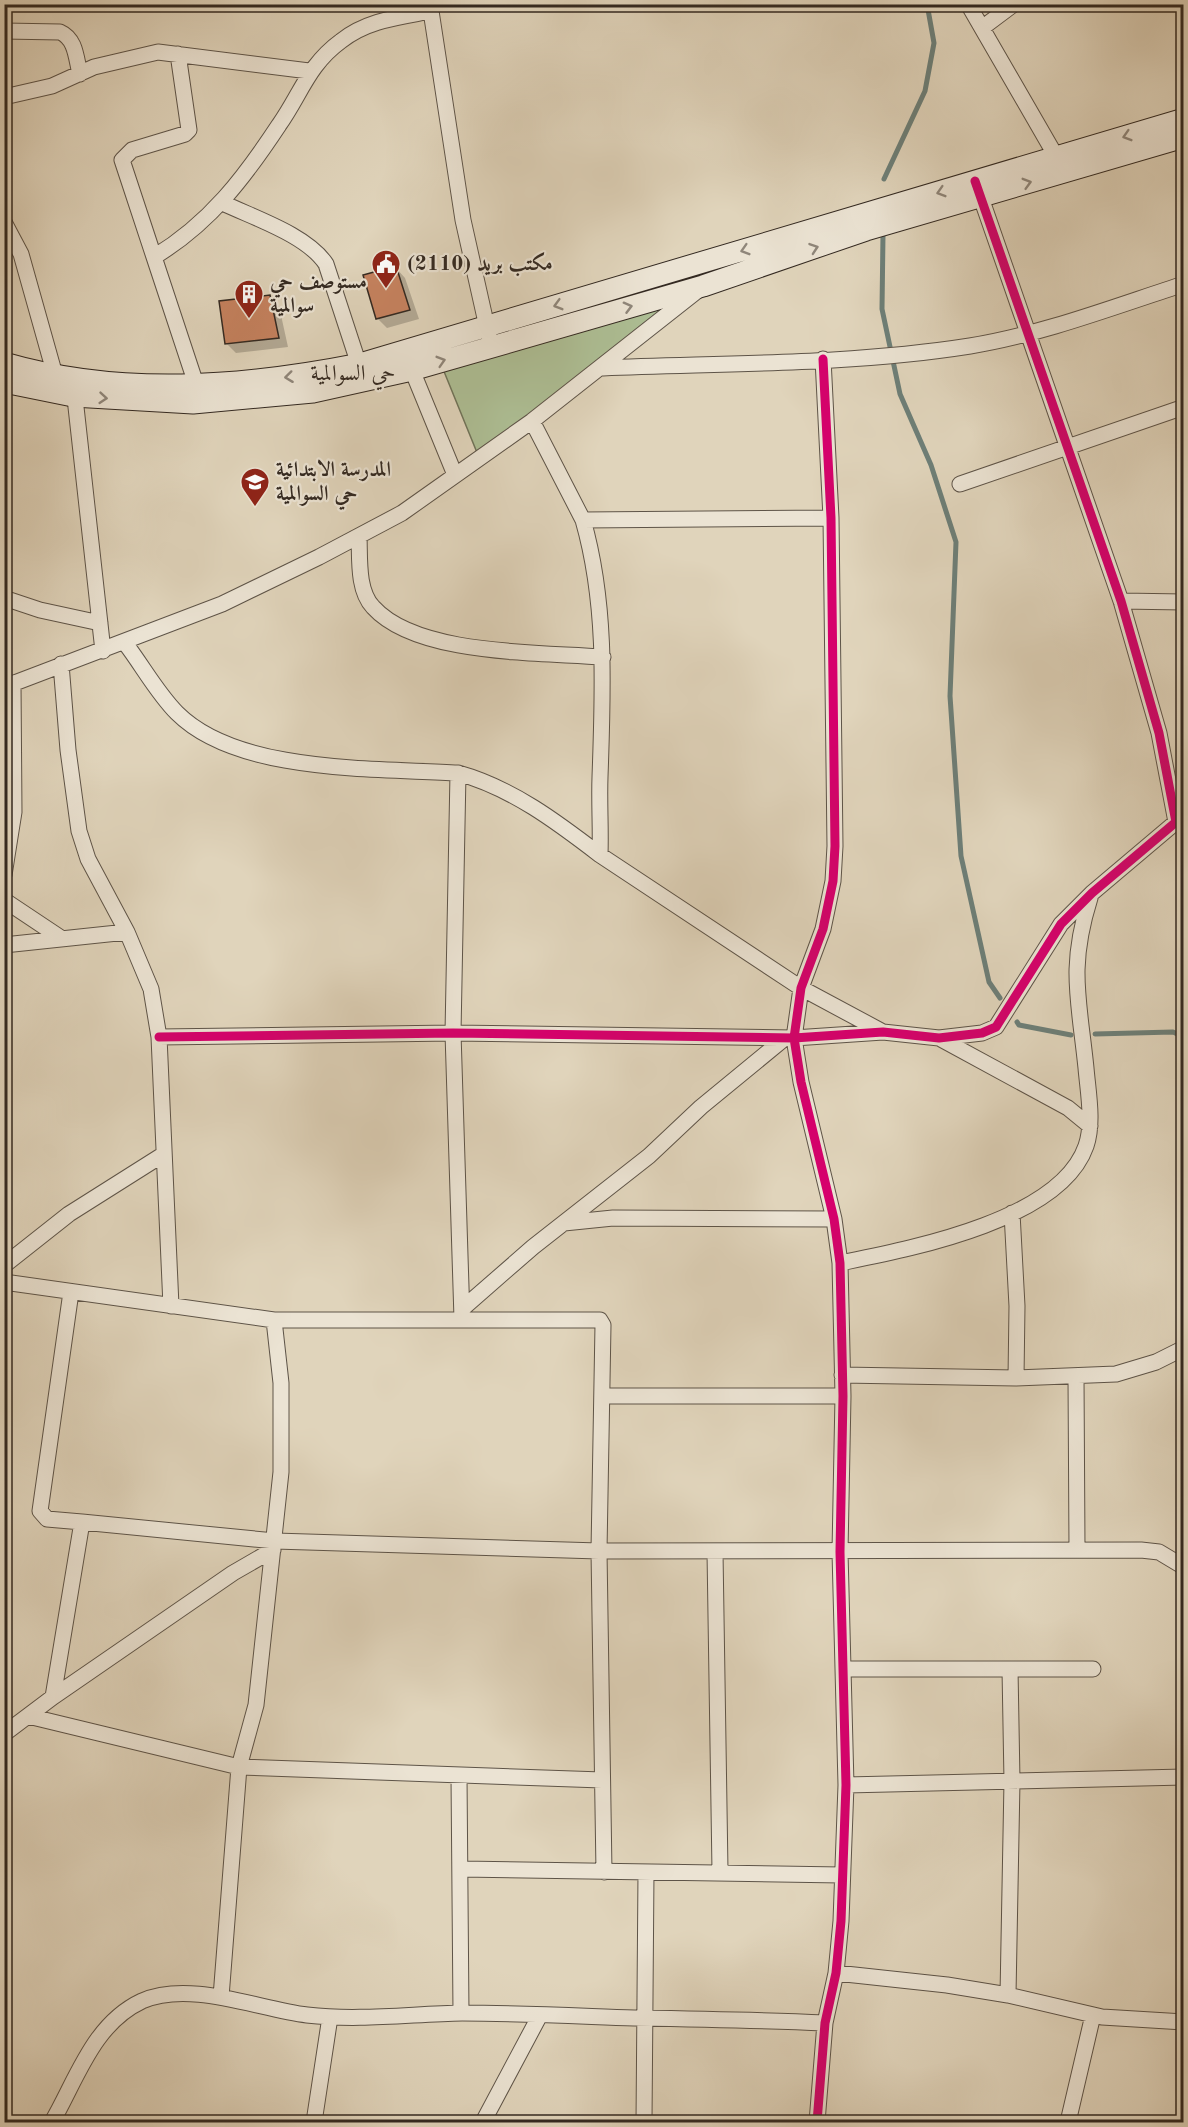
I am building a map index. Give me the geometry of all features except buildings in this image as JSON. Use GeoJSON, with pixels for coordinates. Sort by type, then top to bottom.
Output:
{"type":"FeatureCollection","features":[{"type":"Feature","properties":{"kind":"main road"},"geometry":{"type":"LineString","coordinates":[[1061,165],[1184,119]]}},
{"type":"Feature","properties":{"kind":"main road"},"geometry":{"type":"LineString","coordinates":[[4,363],[67,383],[193,403],[313,392],[362,373],[488,336],[699,264],[1061,165],[1184,137]]}},
{"type":"Feature","properties":{"kind":"main road"},"geometry":{"type":"LineString","coordinates":[[4,381],[196,384],[412,370],[488,336],[704,286],[978,189]]}},
{"type":"Feature","properties":{"kind":"street"},"geometry":{"type":"LineString","coordinates":[[968,4],[1061,165]]}},
{"type":"Feature","properties":{"kind":"street"},"geometry":{"type":"LineString","coordinates":[[982,28],[1014,4]]}},
{"type":"Feature","properties":{"kind":"street"},"geometry":{"type":"LineString","coordinates":[[154,257],[178,241],[223,203],[280,124],[309,71],[341,40],[362,28],[430,8],[463,220],[488,336]]}},
{"type":"Feature","properties":{"kind":"street"},"geometry":{"type":"LineString","coordinates":[[4,32],[60,32],[68,35],[73,43],[80,74]]}},
{"type":"Feature","properties":{"kind":"street"},"geometry":{"type":"LineString","coordinates":[[4,97],[52,86],[133,56],[158,52],[309,71]]}},
{"type":"Feature","properties":{"kind":"street"},"geometry":{"type":"LineString","coordinates":[[178,54],[189,130],[185,134],[132,150],[122,160],[196,384]]}},
{"type":"Feature","properties":{"kind":"street"},"geometry":{"type":"LineString","coordinates":[[159,1037],[453,1033],[789,1038],[884,1032],[939,1038],[982,1033],[996,1027],[1061,924],[1092,893],[1180,820],[1159,733],[1121,601],[1030,333],[978,189]]}},
{"type":"Feature","properties":{"kind":"street"},"geometry":{"type":"LineString","coordinates":[[223,203],[305,243],[319,253],[326,264],[362,373]]}},
{"type":"Feature","properties":{"kind":"street"},"geometry":{"type":"LineString","coordinates":[[4,222],[21,254],[67,383],[103,651]]}},
{"type":"Feature","properties":{"kind":"street"},"geometry":{"type":"LineString","coordinates":[[4,875],[14,812],[9,685],[61,664],[125,643],[222,604],[402,513],[603,368],[704,286],[699,264]]}},
{"type":"Feature","properties":{"kind":"street"},"geometry":{"type":"LineString","coordinates":[[603,368],[823,359],[969,346],[1030,333],[1184,284]]}},
{"type":"Feature","properties":{"kind":"street"},"geometry":{"type":"LineString","coordinates":[[817,2122],[825,2023],[836,1973],[846,1785],[845,1669],[840,1552],[843,1396],[840,1263],[834,1219],[789,1038],[801,987],[823,929],[833,881],[836,795],[831,518],[823,359]]}},
{"type":"Feature","properties":{"kind":"street"},"geometry":{"type":"LineString","coordinates":[[412,370],[455,475]]}},
{"type":"Feature","properties":{"kind":"street"},"geometry":{"type":"LineString","coordinates":[[960,484],[1184,407]]}},
{"type":"Feature","properties":{"kind":"street"},"geometry":{"type":"LineString","coordinates":[[532,421],[584,520],[599,594],[603,657],[600,855]]}},
{"type":"Feature","properties":{"kind":"street"},"geometry":{"type":"LineString","coordinates":[[584,520],[831,518]]}},
{"type":"Feature","properties":{"kind":"street"},"geometry":{"type":"LineString","coordinates":[[359,536],[362,584],[372,606],[394,624],[417,636],[451,644],[603,657]]}},
{"type":"Feature","properties":{"kind":"street"},"geometry":{"type":"LineString","coordinates":[[4,598],[40,610],[100,623]]}},
{"type":"Feature","properties":{"kind":"street"},"geometry":{"type":"LineString","coordinates":[[1121,601],[1184,602]]}},
{"type":"Feature","properties":{"kind":"street"},"geometry":{"type":"LineString","coordinates":[[125,643],[177,713],[200,731],[237,749],[273,758],[310,763],[458,773],[510,794],[801,987],[884,1032]]}},
{"type":"Feature","properties":{"kind":"street"},"geometry":{"type":"LineString","coordinates":[[61,664],[69,760],[79,831],[105,893],[127,932],[151,989],[159,1037],[171,1306]]}},
{"type":"Feature","properties":{"kind":"street"},"geometry":{"type":"LineString","coordinates":[[458,773],[453,1033],[462,1314]]}},
{"type":"Feature","properties":{"kind":"street"},"geometry":{"type":"LineString","coordinates":[[840,1263],[917,1248],[994,1222],[1059,1185],[1086,1146],[1090,1126],[1075,978],[1079,933],[1092,893]]}},
{"type":"Feature","properties":{"kind":"street"},"geometry":{"type":"LineString","coordinates":[[4,900],[61,938]]}},
{"type":"Feature","properties":{"kind":"street"},"geometry":{"type":"LineString","coordinates":[[4,945],[127,932]]}},
{"type":"Feature","properties":{"kind":"street"},"geometry":{"type":"LineString","coordinates":[[462,1314],[563,1223],[649,1156],[718,1092],[789,1038]]}},
{"type":"Feature","properties":{"kind":"street"},"geometry":{"type":"LineString","coordinates":[[939,1038],[1059,1103],[1090,1126]]}},
{"type":"Feature","properties":{"kind":"street"},"geometry":{"type":"LineString","coordinates":[[164,1154],[69,1214],[6,1259],[8,1282],[274,1320],[462,1314],[600,1320],[603,1325],[599,1551],[604,1872]]}},
{"type":"Feature","properties":{"kind":"street"},"geometry":{"type":"LineString","coordinates":[[1012,1213],[1017,1306],[1017,1378]]}},
{"type":"Feature","properties":{"kind":"street"},"geometry":{"type":"LineString","coordinates":[[563,1223],[613,1218],[834,1219]]}},
{"type":"Feature","properties":{"kind":"street"},"geometry":{"type":"LineString","coordinates":[[71,1292],[40,1512],[47,1519],[274,1545],[715,1552],[1077,1548],[1159,1552],[1184,1567]]}},
{"type":"Feature","properties":{"kind":"street"},"geometry":{"type":"LineString","coordinates":[[221,1997],[239,1767],[256,1705],[274,1545],[283,1425],[274,1320]]}},
{"type":"Feature","properties":{"kind":"street"},"geometry":{"type":"LineString","coordinates":[[842,1375],[1017,1378],[1116,1374],[1136,1369],[1184,1348]]}},
{"type":"Feature","properties":{"kind":"street"},"geometry":{"type":"LineString","coordinates":[[1076,1377],[1077,1548]]}},
{"type":"Feature","properties":{"kind":"street"},"geometry":{"type":"LineString","coordinates":[[602,1396],[843,1396]]}},
{"type":"Feature","properties":{"kind":"street"},"geometry":{"type":"LineString","coordinates":[[53,1697],[82,1522]]}},
{"type":"Feature","properties":{"kind":"street"},"geometry":{"type":"LineString","coordinates":[[5,1734],[53,1697],[274,1545]]}},
{"type":"Feature","properties":{"kind":"street"},"geometry":{"type":"LineString","coordinates":[[715,1552],[720,1871]]}},
{"type":"Feature","properties":{"kind":"street"},"geometry":{"type":"LineString","coordinates":[[845,1669],[1093,1669]]}},
{"type":"Feature","properties":{"kind":"street"},"geometry":{"type":"LineString","coordinates":[[1008,1995],[1012,1781],[1010,1669]]}},
{"type":"Feature","properties":{"kind":"street"},"geometry":{"type":"LineString","coordinates":[[28,1716],[239,1767],[602,1780]]}},
{"type":"Feature","properties":{"kind":"street"},"geometry":{"type":"LineString","coordinates":[[459,1776],[461,2013]]}},
{"type":"Feature","properties":{"kind":"street"},"geometry":{"type":"LineString","coordinates":[[846,1785],[1184,1777]]}},
{"type":"Feature","properties":{"kind":"street"},"geometry":{"type":"LineString","coordinates":[[461,1869],[604,1872],[720,1871],[842,1875]]}},
{"type":"Feature","properties":{"kind":"street"},"geometry":{"type":"LineString","coordinates":[[644,2122],[646,1872]]}},
{"type":"Feature","properties":{"kind":"street"},"geometry":{"type":"LineString","coordinates":[[836,1973],[1008,1995],[1093,2015],[1184,2022]]}},
{"type":"Feature","properties":{"kind":"street"},"geometry":{"type":"LineString","coordinates":[[52,2122],[88,2054],[103,2031],[122,2013],[143,2001],[160,1997],[186,1994],[221,1997],[274,2009],[330,2017],[461,2013],[825,2023]]}},
{"type":"Feature","properties":{"kind":"street"},"geometry":{"type":"LineString","coordinates":[[483,2122],[540,2015]]}},
{"type":"Feature","properties":{"kind":"street"},"geometry":{"type":"LineString","coordinates":[[1068,2122],[1093,2015]]}},
{"type":"Feature","properties":{"kind":"street"},"geometry":{"type":"LineString","coordinates":[[314,2122],[330,2017]]}},
{"type":"Feature","properties":{"kind":"green space"},"geometry":{"type":"Polygon","coordinates":[[[676,298],[478,455],[443,369],[676,298]]]}},
{"type":"Feature","properties":{"kind":"waterway"},"geometry":{"type":"LineString","coordinates":[[884,179],[925,91],[934,43],[927,4]]}},
{"type":"Feature","properties":{"kind":"waterway"},"geometry":{"type":"LineString","coordinates":[[883,235],[882,309],[900,394],[931,465],[956,542],[950,696],[961,856],[989,982],[1000,998]]}},
{"type":"Feature","properties":{"kind":"waterway"},"geometry":{"type":"LineString","coordinates":[[1017,1022],[1019,1025],[1071,1035]]}},
{"type":"Feature","properties":{"kind":"waterway"},"geometry":{"type":"LineString","coordinates":[[1095,1034],[1173,1032],[1184,1037]]}},
{"type":"Feature","properties":{"kind":"cycle path"},"geometry":{"type":"LineString","coordinates":[[159,1037],[453,1033],[794,1038],[883,1032],[939,1038],[982,1033],[996,1027],[1061,924],[1092,893],[1176,822],[1159,733],[1121,601],[975,181]]}},
{"type":"Feature","properties":{"kind":"cycle path"},"geometry":{"type":"LineString","coordinates":[[817,2122],[825,2023],[836,1973],[841,1921],[846,1785],[840,1552],[843,1396],[840,1263],[834,1219],[801,1082],[794,1038],[801,988],[823,929],[833,881],[835,846],[831,518],[823,359]]}},
{"type":"Feature","properties":{"kind":"place","name":"مكتب بريد (2110)"},"geometry":{"type":"Point","coordinates":[386,290]}},
{"type":"Feature","properties":{"kind":"place","name":"مستوصف حي سوالمية"},"geometry":{"type":"Point","coordinates":[249,320]}},
{"type":"Feature","properties":{"kind":"place","name":"المدرسة الابتدائية حي السوالمية"},"geometry":{"type":"Point","coordinates":[255,508]}},
{"type":"Feature","properties":{"kind":"district","name":"حي السوالمية"},"geometry":{"type":"Point","coordinates":[353,374]}}]}
